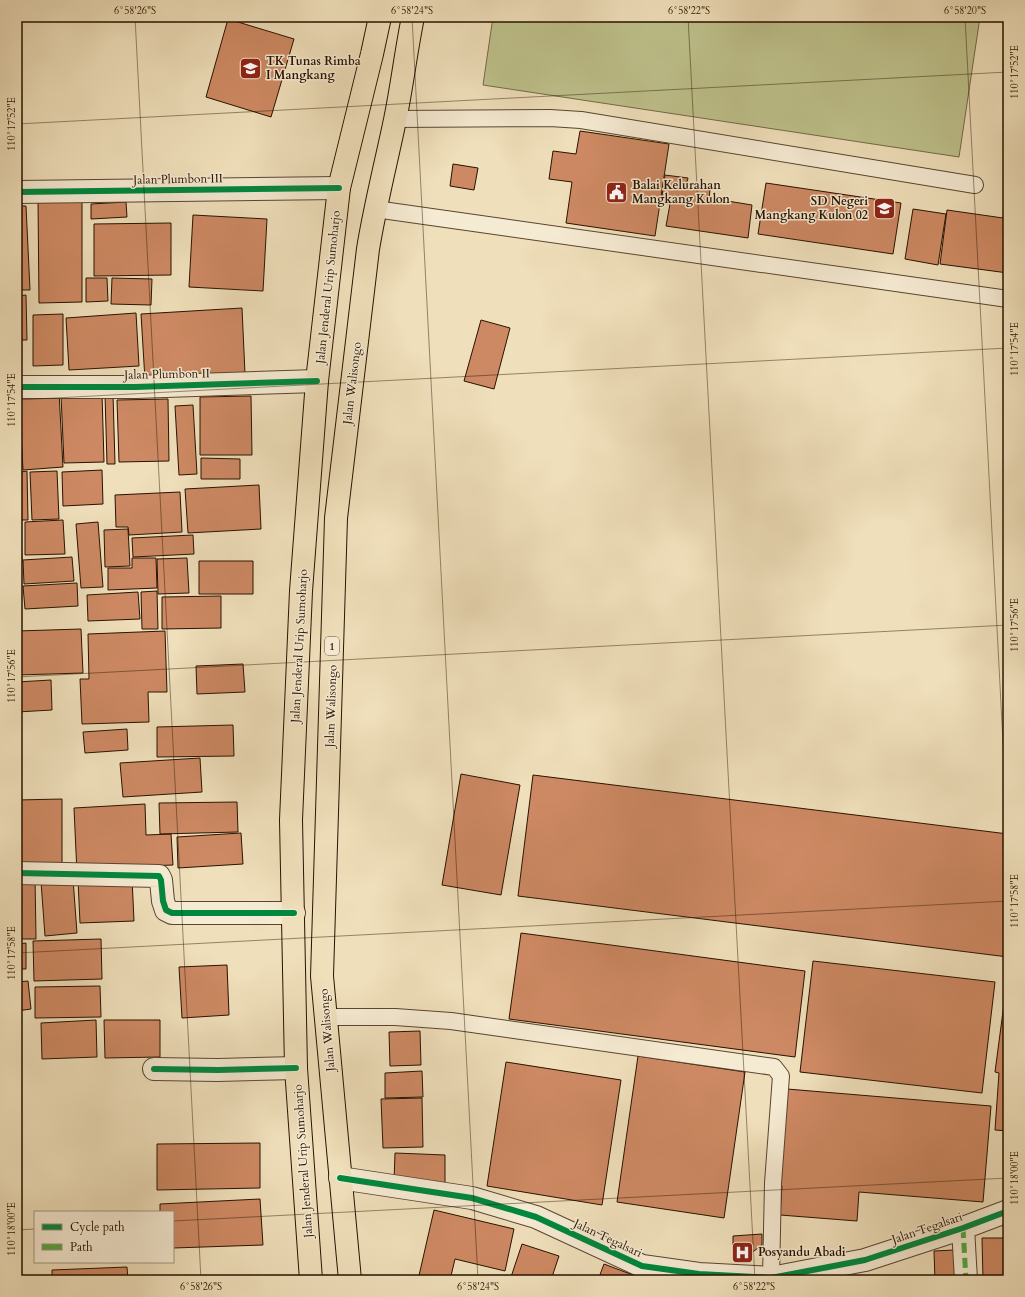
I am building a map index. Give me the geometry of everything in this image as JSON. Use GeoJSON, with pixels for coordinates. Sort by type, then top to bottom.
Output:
{"type":"FeatureCollection","features":[{"type":"Feature","properties":{"kind":"highway","name":"Jalan Jenderal Urip Sumoharjo"},"geometry":{"type":"LineString","coordinates":[[310,1280],[296,1068],[291,820],[301,591],[318,381],[339,188],[380,17]]}},
{"type":"Feature","properties":{"kind":"highway","name":"Jalan Walisongo"},"geometry":{"type":"LineString","coordinates":[[350,1280],[322,976],[336,518],[367,257],[375,209],[395,119],[413,17]]}},
{"type":"Feature","properties":{"kind":"highway"},"geometry":{"type":"LineString","coordinates":[[301,591],[334,598]]}},
{"type":"Feature","properties":{"kind":"street","name":"Jalan Plumbon III"},"geometry":{"type":"LineString","coordinates":[[17,192],[339,188]]}},
{"type":"Feature","properties":{"kind":"street","name":"Jalan Plumbon II"},"geometry":{"type":"LineString","coordinates":[[17,387],[135,387],[318,381]]}},
{"type":"Feature","properties":{"kind":"street"},"geometry":{"type":"LineString","coordinates":[[17,873],[159,876],[166,910],[172,913],[294,913]]}},
{"type":"Feature","properties":{"kind":"street"},"geometry":{"type":"LineString","coordinates":[[154,1069],[218,1070],[296,1068]]}},
{"type":"Feature","properties":{"kind":"street","name":"Jalan Tegalsari"},"geometry":{"type":"LineString","coordinates":[[340,1178],[472,1198],[536,1217],[660,1274],[699,1274],[771,1278],[851,1272],[865,1260],[963,1228],[1008,1211]]}},
{"type":"Feature","properties":{"kind":"street"},"geometry":{"type":"LineString","coordinates":[[963,1228],[966,1280]]}},
{"type":"Feature","properties":{"kind":"lane"},"geometry":{"type":"LineString","coordinates":[[395,119],[550,118],[581,120],[975,185]]}},
{"type":"Feature","properties":{"kind":"lane"},"geometry":{"type":"LineString","coordinates":[[375,209],[1008,299]]}},
{"type":"Feature","properties":{"kind":"lane"},"geometry":{"type":"LineString","coordinates":[[326,1017],[395,1017],[451,1021],[774,1068],[781,1076],[773,1183],[771,1278]]}},
{"type":"Feature","properties":{"kind":"green space"},"geometry":{"type":"Polygon","coordinates":[[[493,17],[980,17],[959,157],[483,85],[493,17]]]}},
{"type":"Feature","properties":{"kind":"building","name":"TK Tunas Rimba I Mangkang"},"geometry":{"type":"Polygon","coordinates":[[[228,19],[294,39],[271,117],[206,97],[228,19]]]}},
{"type":"Feature","properties":{"kind":"building","name":"Balai Kelurahan Mangkang Kulon"},"geometry":{"type":"Polygon","coordinates":[[[580,131],[669,144],[655,236],[566,223],[572,182],[549,179],[553,151],[576,154],[580,131]]]}},
{"type":"Feature","properties":{"kind":"building"},"geometry":{"type":"Polygon","coordinates":[[[453,164],[478,168],[474,190],[450,186],[453,164]]]}},
{"type":"Feature","properties":{"kind":"building"},"geometry":{"type":"Polygon","coordinates":[[[665,175],[688,178],[686,187],[710,190],[709,198],[752,205],[748,238],[666,226],[670,204],[661,203],[665,175]]]}},
{"type":"Feature","properties":{"kind":"building"},"geometry":{"type":"Polygon","coordinates":[[[766,183],[901,203],[893,254],[758,234],[766,183]]]}},
{"type":"Feature","properties":{"kind":"building"},"geometry":{"type":"Polygon","coordinates":[[[1006,193],[1008,193],[1008,273],[940,264],[947,210],[1003,218],[1006,193]]]}},
{"type":"Feature","properties":{"kind":"building"},"geometry":{"type":"Polygon","coordinates":[[[38,201],[82,201],[82,302],[39,303],[38,201]]]}},
{"type":"Feature","properties":{"kind":"building"},"geometry":{"type":"Polygon","coordinates":[[[126,202],[127,217],[91,219],[91,204],[126,202]]]}},
{"type":"Feature","properties":{"kind":"building"},"geometry":{"type":"Polygon","coordinates":[[[17,206],[26,206],[30,290],[17,290],[17,206]]]}},
{"type":"Feature","properties":{"kind":"building"},"geometry":{"type":"Polygon","coordinates":[[[913,209],[946,214],[938,265],[905,259],[913,209]]]}},
{"type":"Feature","properties":{"kind":"building"},"geometry":{"type":"Polygon","coordinates":[[[193,215],[267,219],[263,291],[189,287],[193,215]]]}},
{"type":"Feature","properties":{"kind":"building"},"geometry":{"type":"Polygon","coordinates":[[[171,223],[171,275],[94,276],[94,224],[171,223]]]}},
{"type":"Feature","properties":{"kind":"building"},"geometry":{"type":"Polygon","coordinates":[[[86,278],[107,278],[108,301],[86,302],[86,278]]]}},
{"type":"Feature","properties":{"kind":"building"},"geometry":{"type":"Polygon","coordinates":[[[112,278],[152,279],[151,305],[111,304],[112,278]]]}},
{"type":"Feature","properties":{"kind":"building"},"geometry":{"type":"Polygon","coordinates":[[[26,295],[27,340],[17,340],[17,296],[26,295]]]}},
{"type":"Feature","properties":{"kind":"building"},"geometry":{"type":"Polygon","coordinates":[[[242,308],[245,374],[145,380],[141,314],[242,308]]]}},
{"type":"Feature","properties":{"kind":"building"},"geometry":{"type":"Polygon","coordinates":[[[136,313],[139,366],[69,370],[66,318],[136,313]]]}},
{"type":"Feature","properties":{"kind":"building"},"geometry":{"type":"Polygon","coordinates":[[[63,314],[63,365],[33,366],[33,315],[63,314]]]}},
{"type":"Feature","properties":{"kind":"building"},"geometry":{"type":"Polygon","coordinates":[[[481,320],[510,328],[494,389],[464,381],[481,320]]]}},
{"type":"Feature","properties":{"kind":"building"},"geometry":{"type":"Polygon","coordinates":[[[59,392],[63,467],[23,470],[19,394],[59,392]]]}},
{"type":"Feature","properties":{"kind":"building"},"geometry":{"type":"Polygon","coordinates":[[[102,393],[104,462],[64,463],[61,395],[102,393]]]}},
{"type":"Feature","properties":{"kind":"building"},"geometry":{"type":"Polygon","coordinates":[[[105,394],[113,394],[115,464],[107,464],[105,394]]]}},
{"type":"Feature","properties":{"kind":"building"},"geometry":{"type":"Polygon","coordinates":[[[251,396],[252,455],[200,455],[200,397],[251,396]]]}},
{"type":"Feature","properties":{"kind":"building"},"geometry":{"type":"Polygon","coordinates":[[[168,399],[169,461],[119,462],[117,400],[168,399]]]}},
{"type":"Feature","properties":{"kind":"building"},"geometry":{"type":"Polygon","coordinates":[[[17,404],[19,404],[22,461],[17,461],[17,404]]]}},
{"type":"Feature","properties":{"kind":"building"},"geometry":{"type":"Polygon","coordinates":[[[193,405],[197,474],[179,475],[175,406],[193,405]]]}},
{"type":"Feature","properties":{"kind":"building"},"geometry":{"type":"Polygon","coordinates":[[[201,458],[240,459],[240,479],[201,479],[201,458]]]}},
{"type":"Feature","properties":{"kind":"building"},"geometry":{"type":"Polygon","coordinates":[[[17,466],[21,466],[21,472],[27,471],[28,520],[17,520],[17,466]]]}},
{"type":"Feature","properties":{"kind":"building"},"geometry":{"type":"Polygon","coordinates":[[[102,470],[103,504],[63,506],[62,472],[102,470]]]}},
{"type":"Feature","properties":{"kind":"building"},"geometry":{"type":"Polygon","coordinates":[[[57,471],[59,519],[32,520],[30,472],[57,471]]]}},
{"type":"Feature","properties":{"kind":"building"},"geometry":{"type":"Polygon","coordinates":[[[259,485],[261,529],[188,533],[185,489],[259,485]]]}},
{"type":"Feature","properties":{"kind":"building"},"geometry":{"type":"Polygon","coordinates":[[[180,492],[182,532],[129,535],[128,527],[116,527],[115,495],[180,492]]]}},
{"type":"Feature","properties":{"kind":"building"},"geometry":{"type":"Polygon","coordinates":[[[63,520],[65,554],[25,555],[25,522],[63,520]]]}},
{"type":"Feature","properties":{"kind":"building"},"geometry":{"type":"Polygon","coordinates":[[[98,522],[103,587],[81,588],[76,524],[98,522]]]}},
{"type":"Feature","properties":{"kind":"building"},"geometry":{"type":"Polygon","coordinates":[[[17,523],[21,523],[22,564],[17,564],[17,523]]]}},
{"type":"Feature","properties":{"kind":"building"},"geometry":{"type":"Polygon","coordinates":[[[128,529],[130,566],[105,567],[104,530],[128,529]]]}},
{"type":"Feature","properties":{"kind":"building"},"geometry":{"type":"Polygon","coordinates":[[[193,535],[194,554],[133,557],[132,538],[193,535]]]}},
{"type":"Feature","properties":{"kind":"building"},"geometry":{"type":"Polygon","coordinates":[[[72,557],[74,581],[24,584],[23,560],[72,557]]]}},
{"type":"Feature","properties":{"kind":"building"},"geometry":{"type":"Polygon","coordinates":[[[132,558],[156,558],[157,588],[108,590],[108,568],[132,568],[132,558]]]}},
{"type":"Feature","properties":{"kind":"building"},"geometry":{"type":"Polygon","coordinates":[[[187,558],[189,593],[158,594],[157,559],[187,558]]]}},
{"type":"Feature","properties":{"kind":"building"},"geometry":{"type":"Polygon","coordinates":[[[199,561],[253,561],[253,594],[199,594],[199,561]]]}},
{"type":"Feature","properties":{"kind":"building"},"geometry":{"type":"Polygon","coordinates":[[[17,574],[19,605],[17,605],[17,574]]]}},
{"type":"Feature","properties":{"kind":"building"},"geometry":{"type":"Polygon","coordinates":[[[77,583],[78,606],[25,609],[23,586],[77,583]]]}},
{"type":"Feature","properties":{"kind":"building"},"geometry":{"type":"Polygon","coordinates":[[[157,591],[158,629],[142,629],[141,592],[157,591]]]}},
{"type":"Feature","properties":{"kind":"building"},"geometry":{"type":"Polygon","coordinates":[[[138,592],[140,619],[88,621],[87,595],[138,592]]]}},
{"type":"Feature","properties":{"kind":"building"},"geometry":{"type":"Polygon","coordinates":[[[221,596],[221,628],[162,629],[162,597],[221,596]]]}},
{"type":"Feature","properties":{"kind":"building"},"geometry":{"type":"Polygon","coordinates":[[[81,629],[83,673],[17,675],[17,631],[81,629]]]}},
{"type":"Feature","properties":{"kind":"building"},"geometry":{"type":"Polygon","coordinates":[[[165,631],[167,692],[148,692],[149,722],[82,724],[80,679],[89,679],[88,634],[165,631]]]}},
{"type":"Feature","properties":{"kind":"building"},"geometry":{"type":"Polygon","coordinates":[[[243,664],[245,692],[197,694],[196,666],[243,664]]]}},
{"type":"Feature","properties":{"kind":"building"},"geometry":{"type":"Polygon","coordinates":[[[51,680],[52,710],[17,712],[17,682],[51,680]]]}},
{"type":"Feature","properties":{"kind":"building"},"geometry":{"type":"Polygon","coordinates":[[[233,725],[234,756],[157,757],[157,727],[233,725]]]}},
{"type":"Feature","properties":{"kind":"building"},"geometry":{"type":"Polygon","coordinates":[[[127,729],[128,750],[85,753],[83,732],[127,729]]]}},
{"type":"Feature","properties":{"kind":"building"},"geometry":{"type":"Polygon","coordinates":[[[200,758],[202,792],[123,797],[120,763],[200,758]]]}},
{"type":"Feature","properties":{"kind":"building"},"geometry":{"type":"Polygon","coordinates":[[[461,774],[520,785],[501,895],[442,885],[461,774]]]}},
{"type":"Feature","properties":{"kind":"building"},"geometry":{"type":"Polygon","coordinates":[[[533,775],[1008,834],[1008,957],[518,896],[533,775]]]}},
{"type":"Feature","properties":{"kind":"building"},"geometry":{"type":"Polygon","coordinates":[[[62,799],[62,866],[17,866],[17,800],[62,799]]]}},
{"type":"Feature","properties":{"kind":"building"},"geometry":{"type":"Polygon","coordinates":[[[237,802],[238,832],[160,834],[159,803],[237,802]]]}},
{"type":"Feature","properties":{"kind":"building"},"geometry":{"type":"Polygon","coordinates":[[[145,804],[146,835],[171,834],[173,865],[147,866],[77,874],[74,808],[145,804]]]}},
{"type":"Feature","properties":{"kind":"building"},"geometry":{"type":"Polygon","coordinates":[[[241,833],[243,864],[178,868],[177,837],[241,833]]]}},
{"type":"Feature","properties":{"kind":"building"},"geometry":{"type":"Polygon","coordinates":[[[17,877],[35,877],[36,939],[17,939],[17,877]]]}},
{"type":"Feature","properties":{"kind":"building"},"geometry":{"type":"Polygon","coordinates":[[[132,878],[134,921],[80,923],[78,880],[132,878]]]}},
{"type":"Feature","properties":{"kind":"building"},"geometry":{"type":"Polygon","coordinates":[[[73,879],[77,933],[45,936],[41,882],[73,879]]]}},
{"type":"Feature","properties":{"kind":"building"},"geometry":{"type":"Polygon","coordinates":[[[521,933],[805,971],[795,1057],[509,1019],[521,933]]]}},
{"type":"Feature","properties":{"kind":"building"},"geometry":{"type":"Polygon","coordinates":[[[101,939],[102,979],[34,981],[33,941],[101,939]]]}},
{"type":"Feature","properties":{"kind":"building"},"geometry":{"type":"Polygon","coordinates":[[[26,943],[26,969],[17,969],[17,944],[26,943]]]}},
{"type":"Feature","properties":{"kind":"building"},"geometry":{"type":"Polygon","coordinates":[[[813,961],[995,982],[982,1093],[800,1072],[813,961]]]}},
{"type":"Feature","properties":{"kind":"building"},"geometry":{"type":"Polygon","coordinates":[[[227,965],[229,1015],[182,1018],[179,967],[227,965]]]}},
{"type":"Feature","properties":{"kind":"building"},"geometry":{"type":"Polygon","coordinates":[[[28,981],[31,1009],[17,1011],[17,982],[28,981]]]}},
{"type":"Feature","properties":{"kind":"building"},"geometry":{"type":"Polygon","coordinates":[[[1007,981],[1008,1131],[995,1130],[999,1073],[995,1072],[1007,981]]]}},
{"type":"Feature","properties":{"kind":"building"},"geometry":{"type":"Polygon","coordinates":[[[100,986],[101,1017],[35,1018],[35,987],[100,986]]]}},
{"type":"Feature","properties":{"kind":"building"},"geometry":{"type":"Polygon","coordinates":[[[96,1020],[97,1057],[42,1059],[41,1023],[96,1020]]]}},
{"type":"Feature","properties":{"kind":"building"},"geometry":{"type":"Polygon","coordinates":[[[104,1020],[160,1020],[160,1057],[105,1058],[104,1020]]]}},
{"type":"Feature","properties":{"kind":"building"},"geometry":{"type":"Polygon","coordinates":[[[420,1031],[421,1065],[390,1066],[389,1032],[420,1031]]]}},
{"type":"Feature","properties":{"kind":"building"},"geometry":{"type":"Polygon","coordinates":[[[638,1056],[745,1072],[724,1218],[617,1202],[638,1056]]]}},
{"type":"Feature","properties":{"kind":"building"},"geometry":{"type":"Polygon","coordinates":[[[506,1062],[621,1080],[602,1205],[487,1186],[506,1062]]]}},
{"type":"Feature","properties":{"kind":"building"},"geometry":{"type":"Polygon","coordinates":[[[422,1071],[423,1097],[385,1098],[385,1073],[422,1071]]]}},
{"type":"Feature","properties":{"kind":"building"},"geometry":{"type":"Polygon","coordinates":[[[787,1089],[991,1106],[983,1202],[859,1192],[857,1221],[780,1215],[782,1186],[779,1186],[787,1089]]]}},
{"type":"Feature","properties":{"kind":"building"},"geometry":{"type":"Polygon","coordinates":[[[422,1098],[423,1147],[383,1148],[381,1099],[422,1098]]]}},
{"type":"Feature","properties":{"kind":"building"},"geometry":{"type":"Polygon","coordinates":[[[260,1143],[260,1188],[157,1190],[157,1144],[260,1143]]]}},
{"type":"Feature","properties":{"kind":"building"},"geometry":{"type":"Polygon","coordinates":[[[395,1153],[445,1155],[445,1183],[394,1181],[395,1153]]]}},
{"type":"Feature","properties":{"kind":"building"},"geometry":{"type":"Polygon","coordinates":[[[260,1199],[263,1245],[174,1248],[174,1211],[160,1211],[160,1204],[260,1199]]]}},
{"type":"Feature","properties":{"kind":"building"},"geometry":{"type":"Polygon","coordinates":[[[434,1210],[514,1229],[505,1271],[455,1259],[450,1280],[418,1280],[434,1210]]]}},
{"type":"Feature","properties":{"kind":"building","name":"Posyandu Abadi"},"geometry":{"type":"Polygon","coordinates":[[[762,1234],[762,1245],[742,1260],[733,1260],[733,1236],[762,1234]]]}},
{"type":"Feature","properties":{"kind":"building"},"geometry":{"type":"Polygon","coordinates":[[[982,1238],[1008,1238],[1008,1280],[983,1280],[982,1238]]]}},
{"type":"Feature","properties":{"kind":"building"},"geometry":{"type":"Polygon","coordinates":[[[522,1244],[559,1256],[551,1280],[510,1280],[522,1244]]]}},
{"type":"Feature","properties":{"kind":"building"},"geometry":{"type":"Polygon","coordinates":[[[954,1250],[955,1280],[935,1280],[934,1251],[954,1250]]]}},
{"type":"Feature","properties":{"kind":"building"},"geometry":{"type":"Polygon","coordinates":[[[604,1264],[633,1275],[631,1280],[598,1280],[604,1264]]]}},
{"type":"Feature","properties":{"kind":"building"},"geometry":{"type":"Polygon","coordinates":[[[127,1267],[128,1280],[52,1280],[52,1270],[127,1267]]]}},
{"type":"Feature","properties":{"kind":"building"},"geometry":{"type":"Polygon","coordinates":[[[639,1272],[657,1280],[636,1280],[639,1272]]]}},
{"type":"Feature","properties":{"kind":"marked path"},"geometry":{"type":"LineString","coordinates":[[963,1228],[966,1280]]}},
{"type":"Feature","properties":{"kind":"cycle path"},"geometry":{"type":"LineString","coordinates":[[17,192],[339,188]]}},
{"type":"Feature","properties":{"kind":"cycle path"},"geometry":{"type":"LineString","coordinates":[[17,387],[135,387],[317,381]]}},
{"type":"Feature","properties":{"kind":"cycle path"},"geometry":{"type":"LineString","coordinates":[[17,873],[159,876],[166,910],[172,913],[294,913]]}},
{"type":"Feature","properties":{"kind":"cycle path"},"geometry":{"type":"LineString","coordinates":[[154,1069],[218,1070],[296,1068]]}},
{"type":"Feature","properties":{"kind":"cycle path"},"geometry":{"type":"LineString","coordinates":[[340,1178],[472,1198],[536,1217],[642,1266],[699,1274],[771,1278],[865,1260],[963,1228],[1008,1211]]}},
{"type":"Feature","properties":{"kind":"place","name":"TK Tunas Rimba I Mangkang"},"geometry":{"type":"Point","coordinates":[250,68]}},
{"type":"Feature","properties":{"kind":"place","name":"Balai Kelurahan Mangkang Kulon"},"geometry":{"type":"Point","coordinates":[616,192]}},
{"type":"Feature","properties":{"kind":"place","name":"SD Negeri Mangkang Kulon 02"},"geometry":{"type":"Point","coordinates":[884,208]}},
{"type":"Feature","properties":{"kind":"place","name":"Posyandu Abadi"},"geometry":{"type":"Point","coordinates":[742,1252]}}]}
